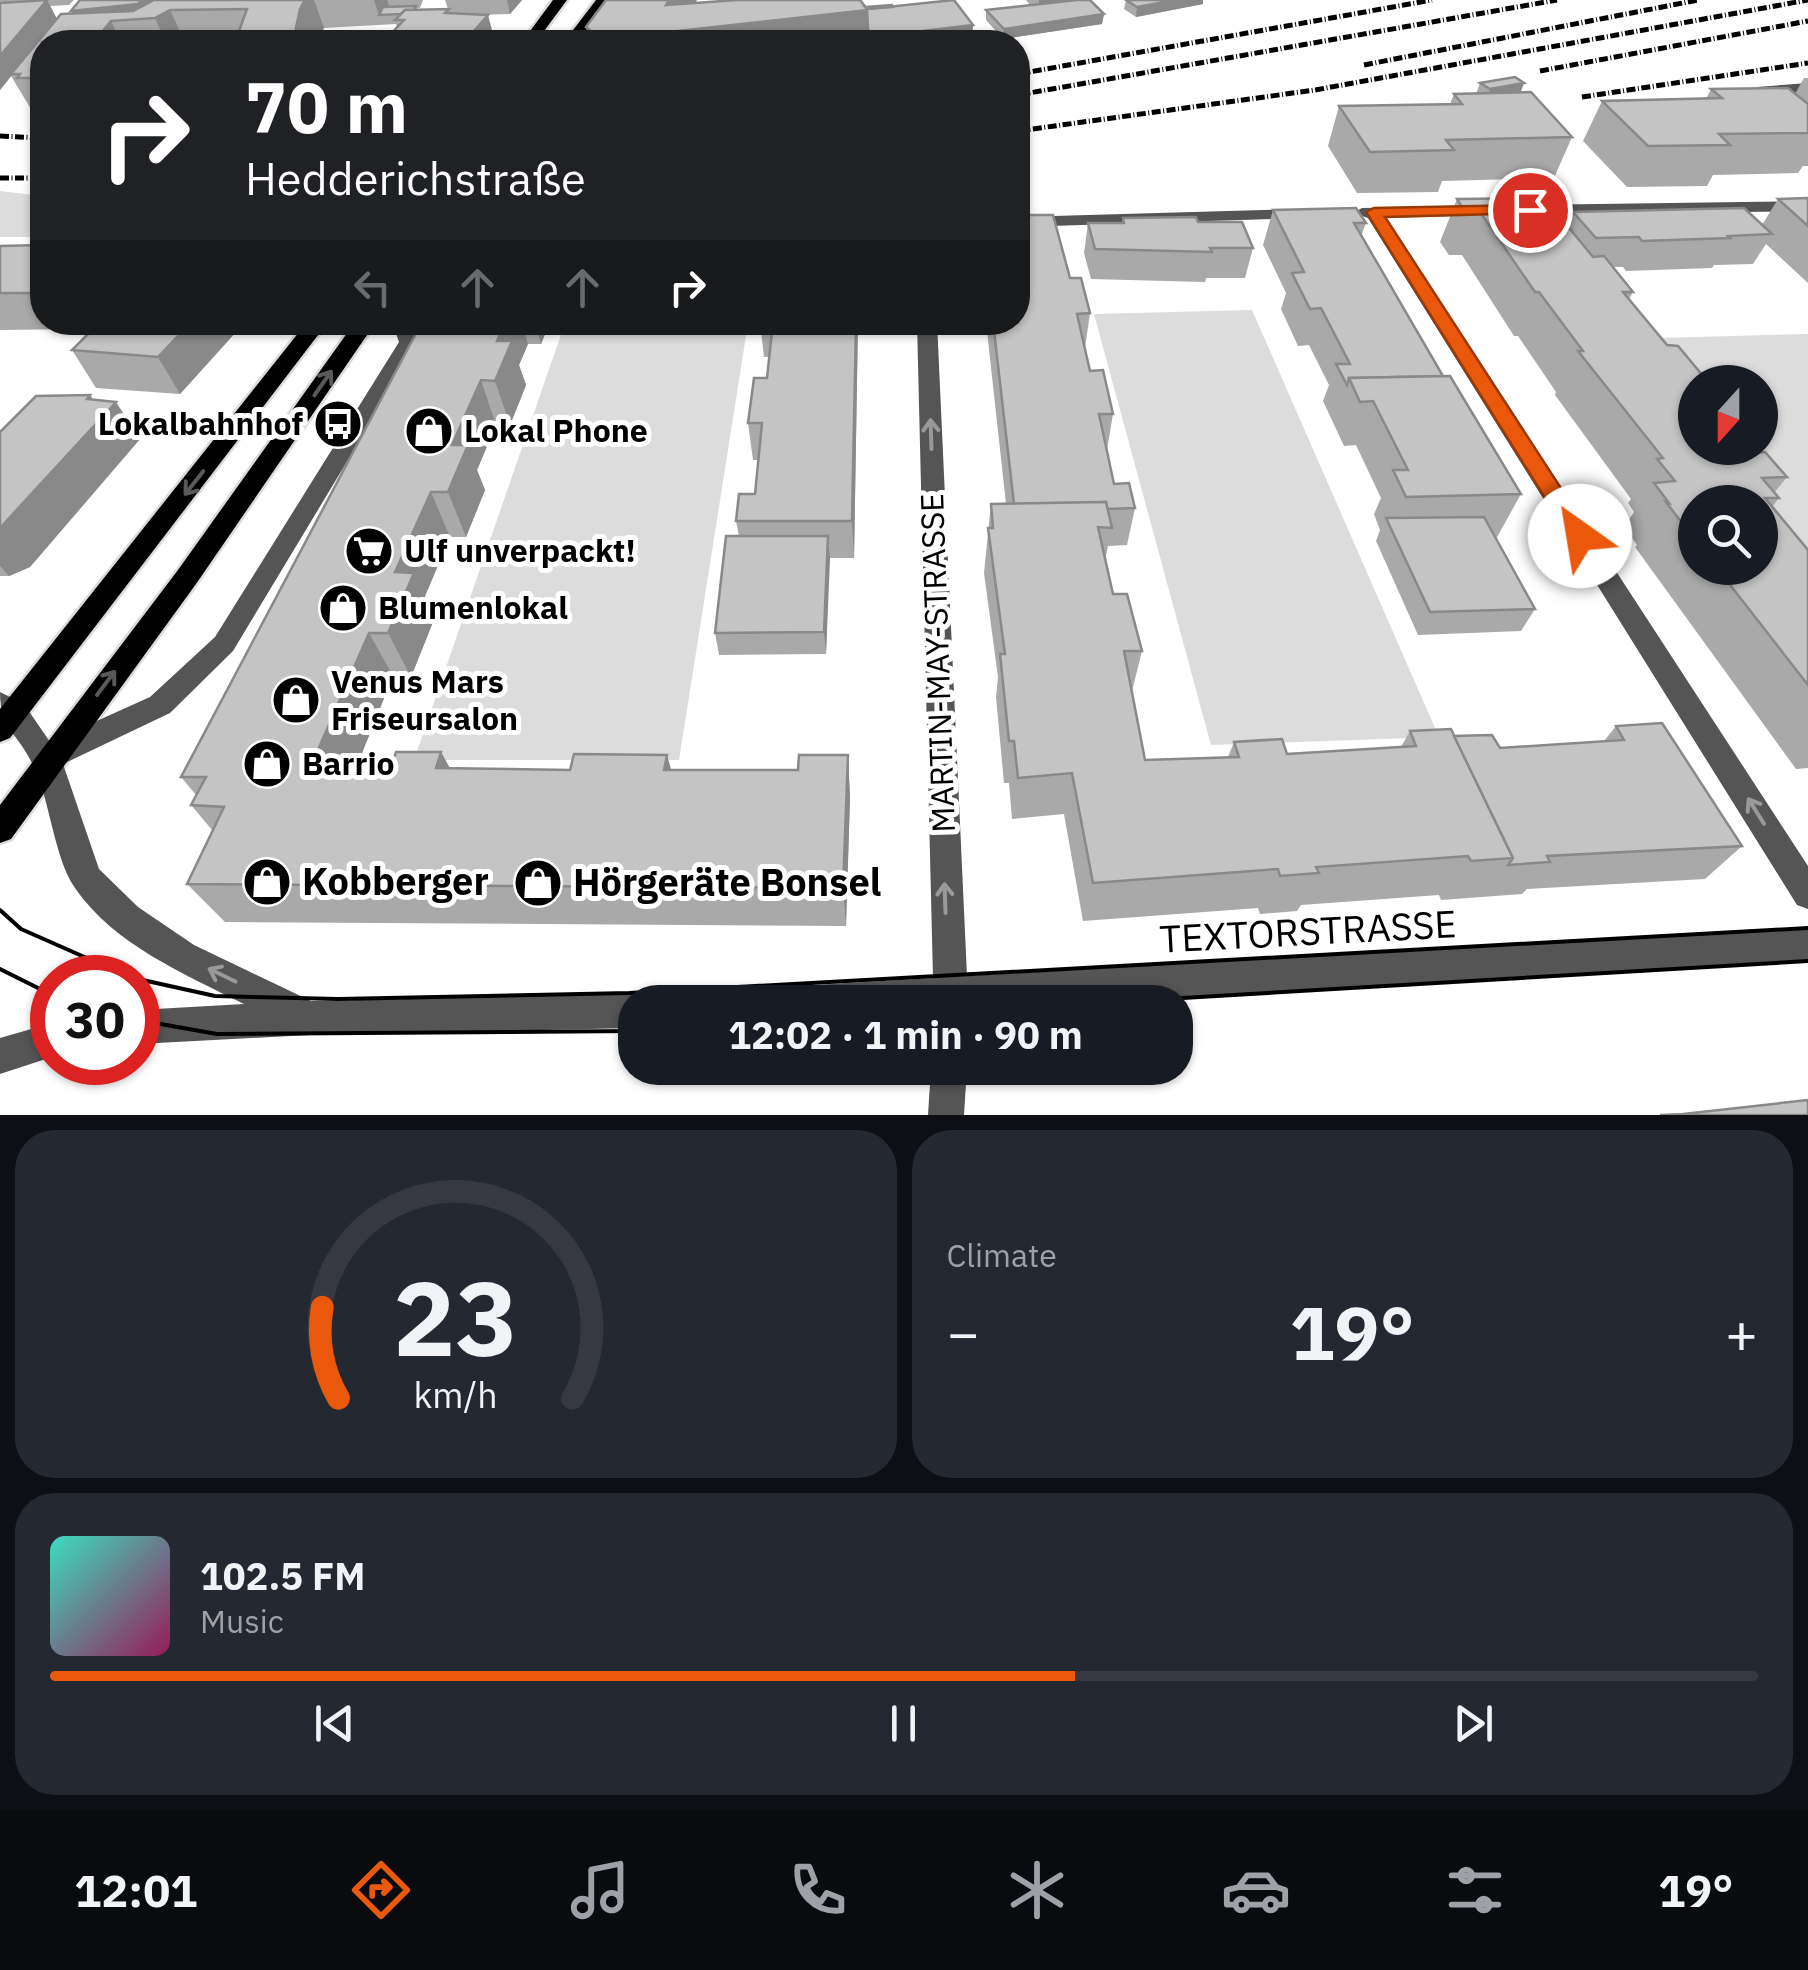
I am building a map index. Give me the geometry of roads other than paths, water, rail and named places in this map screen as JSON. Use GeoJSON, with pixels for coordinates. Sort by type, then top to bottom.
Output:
{"type":"FeatureCollection","features":[{"type":"Feature","properties":{"kind":"main road"},"geometry":{"type":"LineString","coordinates":[[538,30],[560,0]]}},
{"type":"Feature","properties":{"kind":"main road"},"geometry":{"type":"LineString","coordinates":[[580,30],[603,0]]}},
{"type":"Feature","properties":{"kind":"main road"},"geometry":{"type":"LineString","coordinates":[[4,715],[308,335]]}},
{"type":"Feature","properties":{"kind":"main road"},"geometry":{"type":"LineString","coordinates":[[0,829],[187,578],[357,335]]}},
{"type":"Feature","properties":{"kind":"street"},"geometry":{"type":"LineString","coordinates":[[1732,95],[1808,88]]}},
{"type":"Feature","properties":{"kind":"street"},"geometry":{"type":"LineString","coordinates":[[1747,105],[1762,114]]}},
{"type":"Feature","properties":{"kind":"street"},"geometry":{"type":"LineString","coordinates":[[1335,214],[1808,206]]}},
{"type":"Feature","properties":{"kind":"street"},"geometry":{"type":"LineString","coordinates":[[1374,212],[1808,894]]}},
{"type":"Feature","properties":{"kind":"street"},"geometry":{"type":"LineString","coordinates":[[1030,222],[1315,214]]}},
{"type":"Feature","properties":{"kind":"street"},"geometry":{"type":"LineString","coordinates":[[50,758],[160,705],[224,644],[408,342],[406,335]]}},
{"type":"Feature","properties":{"kind":"street","name":"MARTIN-MAY-STRASSE"},"geometry":{"type":"LineString","coordinates":[[927,335],[951,985]]}},
{"type":"Feature","properties":{"kind":"street"},"geometry":{"type":"LineString","coordinates":[[4,715],[50,758],[86,878],[127,918],[182,956],[310,1018]]}},
{"type":"Feature","properties":{"kind":"street","name":"TEXTORSTRASSE"},"geometry":{"type":"LineString","coordinates":[[1169,985],[1808,944]]}},
{"type":"Feature","properties":{"kind":"street"},"geometry":{"type":"LineString","coordinates":[[160,1026],[310,1018],[618,1011]]}},
{"type":"Feature","properties":{"kind":"street"},"geometry":{"type":"LineString","coordinates":[[0,1056],[30,1047]]}},
{"type":"Feature","properties":{"kind":"street"},"geometry":{"type":"LineString","coordinates":[[946,1115],[948,1085]]}},
{"type":"Feature","properties":{"kind":"tram line"},"geometry":{"type":"LineString","coordinates":[[0,910],[21,929],[80,955]]}},
{"type":"Feature","properties":{"kind":"tram line"},"geometry":{"type":"LineString","coordinates":[[160,984],[215,996],[338,999],[629,993],[1808,928]]}},
{"type":"Feature","properties":{"kind":"tram line"},"geometry":{"type":"LineString","coordinates":[[1193,997],[1808,961]]}},
{"type":"Feature","properties":{"kind":"tram line"},"geometry":{"type":"LineString","coordinates":[[0,969],[30,984]]}},
{"type":"Feature","properties":{"kind":"tram line"},"geometry":{"type":"LineString","coordinates":[[160,1024],[217,1034],[618,1031]]}},
{"type":"Feature","properties":{"kind":"railway"},"geometry":{"type":"LineString","coordinates":[[1030,72],[1432,0]]}},
{"type":"Feature","properties":{"kind":"railway"},"geometry":{"type":"LineString","coordinates":[[1030,93],[1557,0]]}},
{"type":"Feature","properties":{"kind":"railway"},"geometry":{"type":"LineString","coordinates":[[1364,65],[1698,0]]}},
{"type":"Feature","properties":{"kind":"railway"},"geometry":{"type":"LineString","coordinates":[[1030,129],[1315,90],[1808,0]]}},
{"type":"Feature","properties":{"kind":"railway"},"geometry":{"type":"LineString","coordinates":[[1540,71],[1808,21]]}},
{"type":"Feature","properties":{"kind":"railway"},"geometry":{"type":"LineString","coordinates":[[1582,97],[1808,63]]}},
{"type":"Feature","properties":{"kind":"railway"},"geometry":{"type":"LineString","coordinates":[[0,136],[30,137]]}},
{"type":"Feature","properties":{"kind":"railway"},"geometry":{"type":"LineString","coordinates":[[0,178],[30,178]]}},
{"type":"Feature","properties":{"kind":"place","name":"Lokalbahnhof"},"geometry":{"type":"Point","coordinates":[338,424]}},
{"type":"Feature","properties":{"kind":"place","name":"Lokal Phone"},"geometry":{"type":"Point","coordinates":[429,431]}},
{"type":"Feature","properties":{"kind":"place","name":"Ulf unverpackt!"},"geometry":{"type":"Point","coordinates":[369,551]}},
{"type":"Feature","properties":{"kind":"place","name":"Blumenlokal"},"geometry":{"type":"Point","coordinates":[343,608]}},
{"type":"Feature","properties":{"kind":"place","name":"Venus Mars Friseursalon"},"geometry":{"type":"Point","coordinates":[296,700]}},
{"type":"Feature","properties":{"kind":"place","name":"Barrio"},"geometry":{"type":"Point","coordinates":[267,764]}},
{"type":"Feature","properties":{"kind":"place","name":"Kobberger"},"geometry":{"type":"Point","coordinates":[267,882]}},
{"type":"Feature","properties":{"kind":"place","name":"Hörgeräte Bonsel"},"geometry":{"type":"Point","coordinates":[538,883]}}]}
